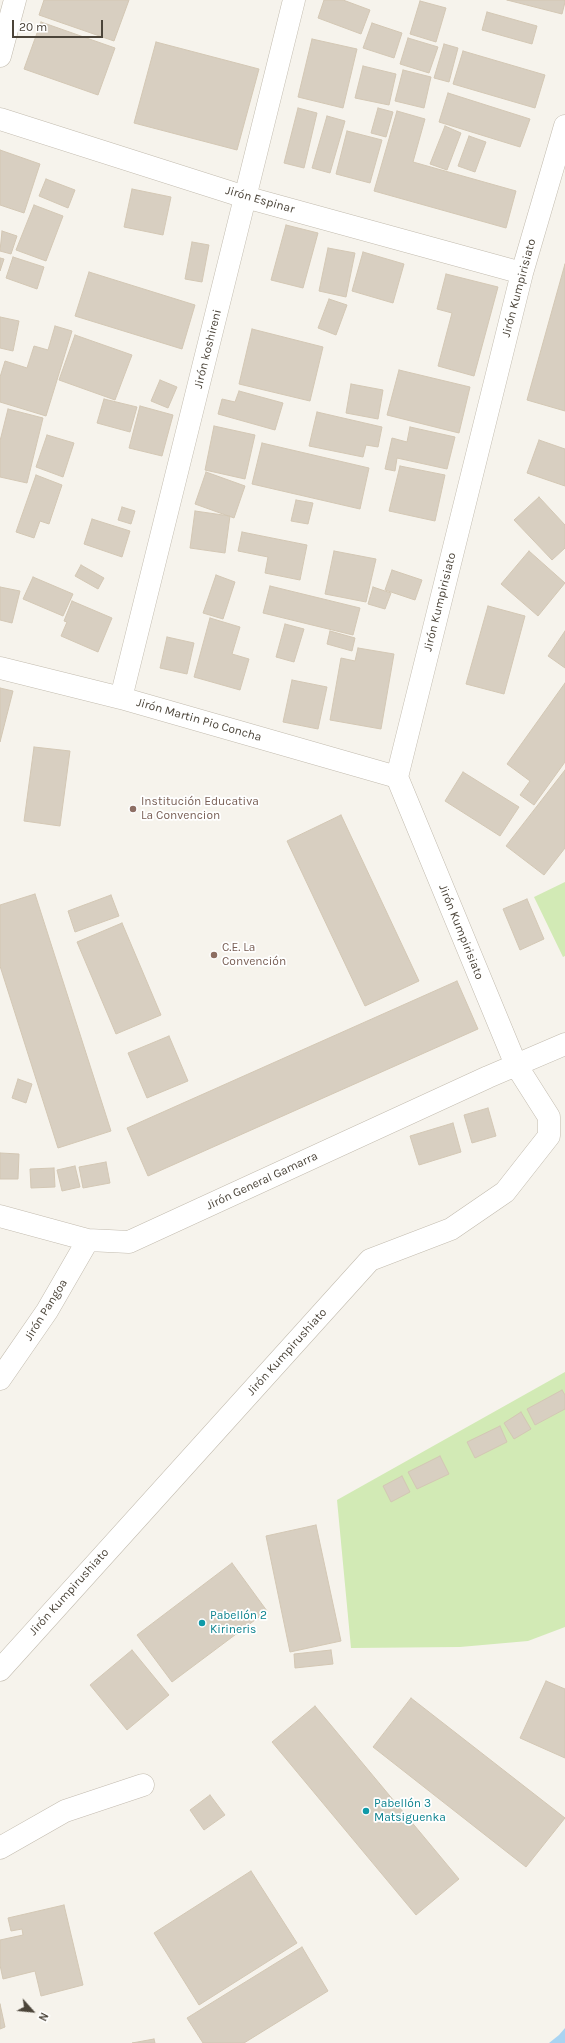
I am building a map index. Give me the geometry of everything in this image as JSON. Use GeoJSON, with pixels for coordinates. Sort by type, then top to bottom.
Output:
{"type":"FeatureCollection","features":[{"type":"Feature","properties":{"kind":"street"},"geometry":{"type":"LineString","coordinates":[[0,56],[15,0]]}},
{"type":"Feature","properties":{"kind":"street","name":"Jirón koshireni"},"geometry":{"type":"LineString","coordinates":[[122,698],[294,0]]}},
{"type":"Feature","properties":{"kind":"street","name":"Jirón Espinar"},"geometry":{"type":"LineString","coordinates":[[0,119],[245,197],[522,273]]}},
{"type":"Feature","properties":{"kind":"street","name":"Jirón Kumpirisiato"},"geometry":{"type":"LineString","coordinates":[[516,1065],[397,777],[522,273],[565,126]]}},
{"type":"Feature","properties":{"kind":"street","name":"Jirón Martin Pio Concha"},"geometry":{"type":"LineString","coordinates":[[0,668],[122,698],[397,777]]}},
{"type":"Feature","properties":{"kind":"street","name":"Jirón General Gamarra"},"geometry":{"type":"LineString","coordinates":[[0,1216],[88,1240],[129,1242],[565,1044]]}},
{"type":"Feature","properties":{"kind":"street","name":"Jirón Kumpirushiato"},"geometry":{"type":"LineString","coordinates":[[0,1670],[370,1260],[451,1229],[505,1192],[549,1136],[549,1117],[516,1065]]}},
{"type":"Feature","properties":{"kind":"street","name":"Jirón Pangoa"},"geometry":{"type":"LineString","coordinates":[[0,1379],[47,1311],[88,1240]]}},
{"type":"Feature","properties":{"kind":"street"},"geometry":{"type":"LineString","coordinates":[[0,1848],[65,1811],[143,1785]]}},
{"type":"Feature","properties":{"kind":"green space"},"geometry":{"type":"Polygon","coordinates":[[[565,882],[565,956],[563,957],[534,897],[565,882]]]}},
{"type":"Feature","properties":{"kind":"green space"},"geometry":{"type":"Polygon","coordinates":[[[565,1372],[565,1627],[528,1641],[460,1647],[351,1648],[337,1500],[565,1372]]]}},
{"type":"Feature","properties":{"kind":"water"},"geometry":{"type":"Polygon","coordinates":[[[565,2028],[565,2043],[549,2043],[559,2035],[565,2028]]]}},
{"type":"Feature","properties":{"kind":"building"},"geometry":{"type":"Polygon","coordinates":[[[44,0],[129,0],[114,41],[39,15],[44,0]]]}},
{"type":"Feature","properties":{"kind":"building"},"geometry":{"type":"Polygon","coordinates":[[[324,0],[343,0],[370,10],[361,34],[318,18],[324,0]]]}},
{"type":"Feature","properties":{"kind":"building"},"geometry":{"type":"Polygon","coordinates":[[[507,0],[565,0],[565,2],[562,14],[507,0]]]}},
{"type":"Feature","properties":{"kind":"building"},"geometry":{"type":"Polygon","coordinates":[[[420,1],[446,8],[436,42],[410,34],[420,1]]]}},
{"type":"Feature","properties":{"kind":"building"},"geometry":{"type":"Polygon","coordinates":[[[487,12],[537,26],[532,44],[482,30],[487,12]]]}},
{"type":"Feature","properties":{"kind":"building"},"geometry":{"type":"Polygon","coordinates":[[[41,22],[115,48],[98,95],[24,69],[41,22]]]}},
{"type":"Feature","properties":{"kind":"building"},"geometry":{"type":"Polygon","coordinates":[[[372,23],[402,33],[394,58],[363,48],[372,23]]]}},
{"type":"Feature","properties":{"kind":"building"},"geometry":{"type":"Polygon","coordinates":[[[408,38],[438,47],[429,73],[400,64],[408,38]]]}},
{"type":"Feature","properties":{"kind":"building"},"geometry":{"type":"Polygon","coordinates":[[[312,39],[357,49],[343,108],[298,97],[312,39]]]}},
{"type":"Feature","properties":{"kind":"building"},"geometry":{"type":"Polygon","coordinates":[[[156,42],[259,69],[237,150],[134,123],[156,42]]]}},
{"type":"Feature","properties":{"kind":"building"},"geometry":{"type":"Polygon","coordinates":[[[444,44],[458,48],[449,82],[434,78],[444,44]]]}},
{"type":"Feature","properties":{"kind":"building"},"geometry":{"type":"Polygon","coordinates":[[[463,51],[545,75],[535,108],[453,84],[463,51]]]}},
{"type":"Feature","properties":{"kind":"building"},"geometry":{"type":"Polygon","coordinates":[[[363,66],[396,74],[389,105],[355,98],[363,66]]]}},
{"type":"Feature","properties":{"kind":"building"},"geometry":{"type":"Polygon","coordinates":[[[403,70],[431,77],[424,108],[395,101],[403,70]]]}},
{"type":"Feature","properties":{"kind":"building"},"geometry":{"type":"Polygon","coordinates":[[[448,93],[530,119],[520,147],[439,122],[448,93]]]}},
{"type":"Feature","properties":{"kind":"building"},"geometry":{"type":"Polygon","coordinates":[[[298,108],[317,113],[304,168],[284,163],[298,108]]]}},
{"type":"Feature","properties":{"kind":"building"},"geometry":{"type":"Polygon","coordinates":[[[378,108],[393,112],[386,137],[371,133],[378,108]]]}},
{"type":"Feature","properties":{"kind":"building"},"geometry":{"type":"Polygon","coordinates":[[[397,111],[425,119],[413,162],[516,191],[506,228],[374,191],[397,111]]]}},
{"type":"Feature","properties":{"kind":"building"},"geometry":{"type":"Polygon","coordinates":[[[327,116],[345,121],[330,173],[312,168],[327,116]]]}},
{"type":"Feature","properties":{"kind":"building"},"geometry":{"type":"Polygon","coordinates":[[[445,126],[461,133],[447,170],[430,164],[445,126]]]}},
{"type":"Feature","properties":{"kind":"building"},"geometry":{"type":"Polygon","coordinates":[[[347,131],[382,140],[370,183],[336,174],[347,131]]]}},
{"type":"Feature","properties":{"kind":"building"},"geometry":{"type":"Polygon","coordinates":[[[469,136],[486,142],[475,172],[458,166],[469,136]]]}},
{"type":"Feature","properties":{"kind":"building"},"geometry":{"type":"Polygon","coordinates":[[[0,150],[40,164],[24,213],[0,205],[0,150]]]}},
{"type":"Feature","properties":{"kind":"building"},"geometry":{"type":"Polygon","coordinates":[[[46,179],[75,190],[68,208],[39,196],[46,179]]]}},
{"type":"Feature","properties":{"kind":"building"},"geometry":{"type":"Polygon","coordinates":[[[132,189],[171,197],[163,235],[124,227],[132,189]]]}},
{"type":"Feature","properties":{"kind":"building"},"geometry":{"type":"Polygon","coordinates":[[[34,205],[63,216],[46,261],[16,250],[34,205]]]}},
{"type":"Feature","properties":{"kind":"building"},"geometry":{"type":"Polygon","coordinates":[[[286,225],[318,233],[303,288],[271,280],[286,225]]]}},
{"type":"Feature","properties":{"kind":"building"},"geometry":{"type":"Polygon","coordinates":[[[2,231],[17,236],[11,254],[0,251],[2,231]]]}},
{"type":"Feature","properties":{"kind":"building"},"geometry":{"type":"Polygon","coordinates":[[[192,242],[209,245],[202,282],[185,279],[192,242]]]}},
{"type":"Feature","properties":{"kind":"building"},"geometry":{"type":"Polygon","coordinates":[[[328,248],[355,253],[346,297],[319,291],[328,248]]]}},
{"type":"Feature","properties":{"kind":"building"},"geometry":{"type":"Polygon","coordinates":[[[363,252],[404,264],[393,303],[352,291],[363,252]]]}},
{"type":"Feature","properties":{"kind":"building"},"geometry":{"type":"Polygon","coordinates":[[[13,257],[44,267],[37,289],[6,278],[13,257]]]}},
{"type":"Feature","properties":{"kind":"building"},"geometry":{"type":"Polygon","coordinates":[[[0,258],[4,259],[0,271],[0,258]]]}},
{"type":"Feature","properties":{"kind":"building"},"geometry":{"type":"Polygon","coordinates":[[[565,264],[565,411],[527,400],[565,264]]]}},
{"type":"Feature","properties":{"kind":"building"},"geometry":{"type":"Polygon","coordinates":[[[89,272],[195,305],[182,349],[75,316],[89,272]]]}},
{"type":"Feature","properties":{"kind":"building"},"geometry":{"type":"Polygon","coordinates":[[[446,274],[498,287],[474,376],[438,366],[452,313],[437,309],[446,274]]]}},
{"type":"Feature","properties":{"kind":"building"},"geometry":{"type":"Polygon","coordinates":[[[329,299],[347,305],[336,335],[318,328],[329,299]]]}},
{"type":"Feature","properties":{"kind":"building"},"geometry":{"type":"Polygon","coordinates":[[[0,317],[19,321],[13,351],[0,348],[0,317]]]}},
{"type":"Feature","properties":{"kind":"building"},"geometry":{"type":"Polygon","coordinates":[[[55,326],[72,331],[46,416],[0,402],[0,377],[5,361],[27,368],[34,346],[48,350],[55,326]]]}},
{"type":"Feature","properties":{"kind":"building"},"geometry":{"type":"Polygon","coordinates":[[[252,329],[323,347],[310,401],[239,384],[252,329]]]}},
{"type":"Feature","properties":{"kind":"building"},"geometry":{"type":"Polygon","coordinates":[[[75,335],[132,355],[115,400],[59,380],[75,335]]]}},
{"type":"Feature","properties":{"kind":"building"},"geometry":{"type":"Polygon","coordinates":[[[399,370],[470,387],[459,433],[387,415],[399,370]]]}},
{"type":"Feature","properties":{"kind":"building"},"geometry":{"type":"Polygon","coordinates":[[[160,380],[177,387],[168,408],[151,401],[160,380]]]}},
{"type":"Feature","properties":{"kind":"building"},"geometry":{"type":"Polygon","coordinates":[[[351,384],[383,390],[378,419],[346,413],[351,384]]]}},
{"type":"Feature","properties":{"kind":"building"},"geometry":{"type":"Polygon","coordinates":[[[239,391],[283,403],[275,430],[218,414],[222,399],[235,402],[239,391]]]}},
{"type":"Feature","properties":{"kind":"building"},"geometry":{"type":"Polygon","coordinates":[[[104,399],[137,407],[130,432],[97,423],[104,399]]]}},
{"type":"Feature","properties":{"kind":"building"},"geometry":{"type":"Polygon","coordinates":[[[140,406],[173,415],[162,456],[129,448],[140,406]]]}},
{"type":"Feature","properties":{"kind":"building"},"geometry":{"type":"Polygon","coordinates":[[[8,409],[43,418],[27,483],[0,477],[0,441],[8,409]]]}},
{"type":"Feature","properties":{"kind":"building"},"geometry":{"type":"Polygon","coordinates":[[[317,412],[382,427],[378,447],[366,445],[363,457],[309,446],[317,412]]]}},
{"type":"Feature","properties":{"kind":"building"},"geometry":{"type":"Polygon","coordinates":[[[214,426],[255,435],[245,479],[205,470],[214,426]]]}},
{"type":"Feature","properties":{"kind":"building"},"geometry":{"type":"Polygon","coordinates":[[[410,427],[455,437],[447,469],[397,458],[395,471],[385,469],[392,438],[407,442],[410,427]]]}},
{"type":"Feature","properties":{"kind":"building"},"geometry":{"type":"Polygon","coordinates":[[[47,435],[74,443],[63,477],[36,467],[47,435]]]}},
{"type":"Feature","properties":{"kind":"building"},"geometry":{"type":"Polygon","coordinates":[[[539,440],[565,449],[565,486],[527,473],[539,440]]]}},
{"type":"Feature","properties":{"kind":"building"},"geometry":{"type":"Polygon","coordinates":[[[262,443],[369,468],[360,509],[252,484],[262,443]]]}},
{"type":"Feature","properties":{"kind":"building"},"geometry":{"type":"Polygon","coordinates":[[[400,466],[445,475],[435,521],[389,511],[400,466]]]}},
{"type":"Feature","properties":{"kind":"building"},"geometry":{"type":"Polygon","coordinates":[[[206,472],[245,486],[234,518],[195,504],[206,472]]]}},
{"type":"Feature","properties":{"kind":"building"},"geometry":{"type":"Polygon","coordinates":[[[36,475],[62,485],[49,524],[40,521],[34,538],[16,532],[36,475]]]}},
{"type":"Feature","properties":{"kind":"building"},"geometry":{"type":"Polygon","coordinates":[[[539,497],[565,525],[565,548],[552,560],[514,520],[539,497]]]}},
{"type":"Feature","properties":{"kind":"building"},"geometry":{"type":"Polygon","coordinates":[[[296,500],[313,503],[308,524],[291,521],[296,500]]]}},
{"type":"Feature","properties":{"kind":"building"},"geometry":{"type":"Polygon","coordinates":[[[122,507],[135,511],[131,524],[118,520],[122,507]]]}},
{"type":"Feature","properties":{"kind":"building"},"geometry":{"type":"Polygon","coordinates":[[[195,511],[230,516],[225,553],[190,548],[195,511]]]}},
{"type":"Feature","properties":{"kind":"building"},"geometry":{"type":"Polygon","coordinates":[[[92,519],[130,531],[122,557],[84,544],[92,519]]]}},
{"type":"Feature","properties":{"kind":"building"},"geometry":{"type":"Polygon","coordinates":[[[242,532],[307,545],[300,580],[265,573],[268,557],[238,551],[242,532]]]}},
{"type":"Feature","properties":{"kind":"building"},"geometry":{"type":"Polygon","coordinates":[[[334,551],[376,559],[366,602],[325,594],[334,551]]]}},
{"type":"Feature","properties":{"kind":"building"},"geometry":{"type":"Polygon","coordinates":[[[529,551],[565,583],[538,616],[501,584],[529,551]]]}},
{"type":"Feature","properties":{"kind":"building"},"geometry":{"type":"Polygon","coordinates":[[[81,565],[104,578],[98,589],[75,576],[81,565]]]}},
{"type":"Feature","properties":{"kind":"building"},"geometry":{"type":"Polygon","coordinates":[[[392,570],[422,580],[415,600],[385,590],[392,570]]]}},
{"type":"Feature","properties":{"kind":"building"},"geometry":{"type":"Polygon","coordinates":[[[216,575],[235,582],[223,619],[203,613],[216,575]]]}},
{"type":"Feature","properties":{"kind":"building"},"geometry":{"type":"Polygon","coordinates":[[[33,577],[73,594],[63,616],[23,599],[33,577]]]}},
{"type":"Feature","properties":{"kind":"building"},"geometry":{"type":"Polygon","coordinates":[[[270,586],[360,608],[353,635],[263,613],[270,586]]]}},
{"type":"Feature","properties":{"kind":"building"},"geometry":{"type":"Polygon","coordinates":[[[0,587],[20,591],[12,623],[0,620],[0,587]]]}},
{"type":"Feature","properties":{"kind":"building"},"geometry":{"type":"Polygon","coordinates":[[[373,587],[391,593],[385,609],[368,604],[373,587]]]}},
{"type":"Feature","properties":{"kind":"building"},"geometry":{"type":"Polygon","coordinates":[[[72,601],[112,618],[98,652],[61,636],[67,622],[64,621],[72,601]]]}},
{"type":"Feature","properties":{"kind":"building"},"geometry":{"type":"Polygon","coordinates":[[[488,606],[525,616],[504,694],[466,684],[488,606]]]}},
{"type":"Feature","properties":{"kind":"building"},"geometry":{"type":"Polygon","coordinates":[[[210,618],[240,627],[232,654],[249,659],[240,690],[194,677],[210,618]]]}},
{"type":"Feature","properties":{"kind":"building"},"geometry":{"type":"Polygon","coordinates":[[[285,624],[304,629],[294,662],[276,657],[285,624]]]}},
{"type":"Feature","properties":{"kind":"building"},"geometry":{"type":"Polygon","coordinates":[[[330,631],[355,638],[352,651],[327,644],[330,631]]]}},
{"type":"Feature","properties":{"kind":"building"},"geometry":{"type":"Polygon","coordinates":[[[565,631],[565,668],[548,656],[565,631]]]}},
{"type":"Feature","properties":{"kind":"building"},"geometry":{"type":"Polygon","coordinates":[[[167,637],[194,643],[187,674],[160,668],[167,637]]]}},
{"type":"Feature","properties":{"kind":"building"},"geometry":{"type":"Polygon","coordinates":[[[358,648],[394,654],[381,729],[330,720],[341,658],[355,661],[358,648]]]}},
{"type":"Feature","properties":{"kind":"building"},"geometry":{"type":"Polygon","coordinates":[[[292,680],[327,687],[318,729],[283,722],[292,680]]]}},
{"type":"Feature","properties":{"kind":"building"},"geometry":{"type":"Polygon","coordinates":[[[565,683],[565,762],[534,805],[520,795],[530,781],[507,764],[565,683]]]}},
{"type":"Feature","properties":{"kind":"building"},"geometry":{"type":"Polygon","coordinates":[[[0,688],[13,691],[0,742],[0,688]]]}},
{"type":"Feature","properties":{"kind":"building"},"geometry":{"type":"Polygon","coordinates":[[[34,747],[70,751],[60,826],[24,821],[34,747]]]}},
{"type":"Feature","properties":{"kind":"building"},"geometry":{"type":"Polygon","coordinates":[[[565,770],[565,848],[544,875],[506,846],[565,770]]]}},
{"type":"Feature","properties":{"kind":"building"},"geometry":{"type":"Polygon","coordinates":[[[463,772],[519,807],[500,836],[445,801],[463,772]]]}},
{"type":"Feature","properties":{"kind":"building"},"geometry":{"type":"Polygon","coordinates":[[[341,815],[419,981],[365,1006],[287,841],[341,815]]]}},
{"type":"Feature","properties":{"kind":"building"},"geometry":{"type":"Polygon","coordinates":[[[35,894],[111,1131],[58,1148],[0,966],[0,905],[35,894]]]}},
{"type":"Feature","properties":{"kind":"building"},"geometry":{"type":"Polygon","coordinates":[[[111,895],[119,916],[75,932],[68,911],[111,895]]]}},
{"type":"Feature","properties":{"kind":"building"},"geometry":{"type":"Polygon","coordinates":[[[527,899],[544,939],[520,950],[503,909],[527,899]]]}},
{"type":"Feature","properties":{"kind":"building"},"geometry":{"type":"Polygon","coordinates":[[[122,923],[161,1015],[116,1034],[77,942],[122,923]]]}},
{"type":"Feature","properties":{"kind":"building"},"geometry":{"type":"Polygon","coordinates":[[[457,981],[478,1029],[148,1176],[127,1128],[457,981]]]}},
{"type":"Feature","properties":{"kind":"building"},"geometry":{"type":"Polygon","coordinates":[[[169,1036],[188,1081],[147,1098],[128,1053],[169,1036]]]}},
{"type":"Feature","properties":{"kind":"building"},"geometry":{"type":"Polygon","coordinates":[[[18,1079],[32,1084],[26,1103],[12,1098],[18,1079]]]}},
{"type":"Feature","properties":{"kind":"building"},"geometry":{"type":"Polygon","coordinates":[[[488,1108],[496,1136],[472,1143],[464,1115],[488,1108]]]}},
{"type":"Feature","properties":{"kind":"building"},"geometry":{"type":"Polygon","coordinates":[[[453,1123],[461,1152],[419,1165],[410,1136],[453,1123]]]}},
{"type":"Feature","properties":{"kind":"building"},"geometry":{"type":"Polygon","coordinates":[[[0,1153],[19,1154],[18,1179],[0,1179],[0,1153]]]}},
{"type":"Feature","properties":{"kind":"building"},"geometry":{"type":"Polygon","coordinates":[[[106,1162],[110,1183],[83,1188],[79,1167],[106,1162]]]}},
{"type":"Feature","properties":{"kind":"building"},"geometry":{"type":"Polygon","coordinates":[[[75,1166],[80,1187],[62,1191],[57,1170],[75,1166]]]}},
{"type":"Feature","properties":{"kind":"building"},"geometry":{"type":"Polygon","coordinates":[[[54,1168],[55,1187],[31,1188],[30,1169],[54,1168]]]}},
{"type":"Feature","properties":{"kind":"building"},"geometry":{"type":"Polygon","coordinates":[[[562,1390],[565,1395],[565,1409],[535,1425],[527,1409],[562,1390]]]}},
{"type":"Feature","properties":{"kind":"building"},"geometry":{"type":"Polygon","coordinates":[[[521,1412],[531,1429],[514,1439],[504,1423],[521,1412]]]}},
{"type":"Feature","properties":{"kind":"building"},"geometry":{"type":"Polygon","coordinates":[[[500,1426],[507,1442],[475,1458],[467,1442],[500,1426]]]}},
{"type":"Feature","properties":{"kind":"building"},"geometry":{"type":"Polygon","coordinates":[[[440,1456],[449,1474],[417,1489],[408,1472],[440,1456]]]}},
{"type":"Feature","properties":{"kind":"building"},"geometry":{"type":"Polygon","coordinates":[[[402,1476],[410,1492],[391,1502],[383,1486],[402,1476]]]}},
{"type":"Feature","properties":{"kind":"building"},"geometry":{"type":"Polygon","coordinates":[[[316,1525],[341,1641],[290,1652],[266,1536],[316,1525]]]}},
{"type":"Feature","properties":{"kind":"building","name":"Pabellón 2 Kirineris"},"geometry":{"type":"Polygon","coordinates":[[[232,1563],[267,1611],[172,1682],[137,1635],[232,1563]]]}},
{"type":"Feature","properties":{"kind":"building"},"geometry":{"type":"Polygon","coordinates":[[[132,1650],[169,1695],[127,1730],[90,1685],[132,1650]]]}},
{"type":"Feature","properties":{"kind":"building"},"geometry":{"type":"Polygon","coordinates":[[[331,1650],[333,1664],[295,1668],[294,1654],[331,1650]]]}},
{"type":"Feature","properties":{"kind":"building"},"geometry":{"type":"Polygon","coordinates":[[[546,1681],[565,1689],[565,1758],[520,1738],[546,1681]]]}},
{"type":"Feature","properties":{"kind":"building"},"geometry":{"type":"Polygon","coordinates":[[[411,1698],[565,1818],[526,1867],[373,1747],[411,1698]]]}},
{"type":"Feature","properties":{"kind":"building","name":"Pabellón 3 Matsiguenka"},"geometry":{"type":"Polygon","coordinates":[[[315,1706],[459,1879],[416,1915],[272,1742],[315,1706]]]}},
{"type":"Feature","properties":{"kind":"building"},"geometry":{"type":"Polygon","coordinates":[[[210,1795],[225,1815],[204,1830],[190,1810],[210,1795]]]}},
{"type":"Feature","properties":{"kind":"building"},"geometry":{"type":"Polygon","coordinates":[[[251,1871],[297,1943],[199,2005],[154,1933],[251,1871]]]}},
{"type":"Feature","properties":{"kind":"building"},"geometry":{"type":"Polygon","coordinates":[[[64,1905],[83,1985],[41,1996],[35,1971],[3,1979],[0,1965],[0,1940],[23,1935],[22,1929],[11,1931],[8,1918],[64,1905]]]}},
{"type":"Feature","properties":{"kind":"building"},"geometry":{"type":"Polygon","coordinates":[[[302,1947],[328,1991],[244,2043],[203,2043],[187,2018],[302,1947]]]}},
{"type":"Feature","properties":{"kind":"building"},"geometry":{"type":"Polygon","coordinates":[[[0,2004],[5,2027],[0,2029],[0,2004]]]}},
{"type":"Feature","properties":{"kind":"building"},"geometry":{"type":"Polygon","coordinates":[[[154,2039],[155,2043],[132,2043],[154,2039]]]}},
{"type":"Feature","properties":{"kind":"place","name":"Institución Educativa La Convencion"},"geometry":{"type":"Point","coordinates":[133,809]}},
{"type":"Feature","properties":{"kind":"place","name":"C.E. La Convención"},"geometry":{"type":"Point","coordinates":[214,955]}},
{"type":"Feature","properties":{"kind":"place","name":"Pabellón 2 Kirineris"},"geometry":{"type":"Point","coordinates":[202,1623]}},
{"type":"Feature","properties":{"kind":"place","name":"Pabellón 3 Matsiguenka"},"geometry":{"type":"Point","coordinates":[366,1811]}}]}
